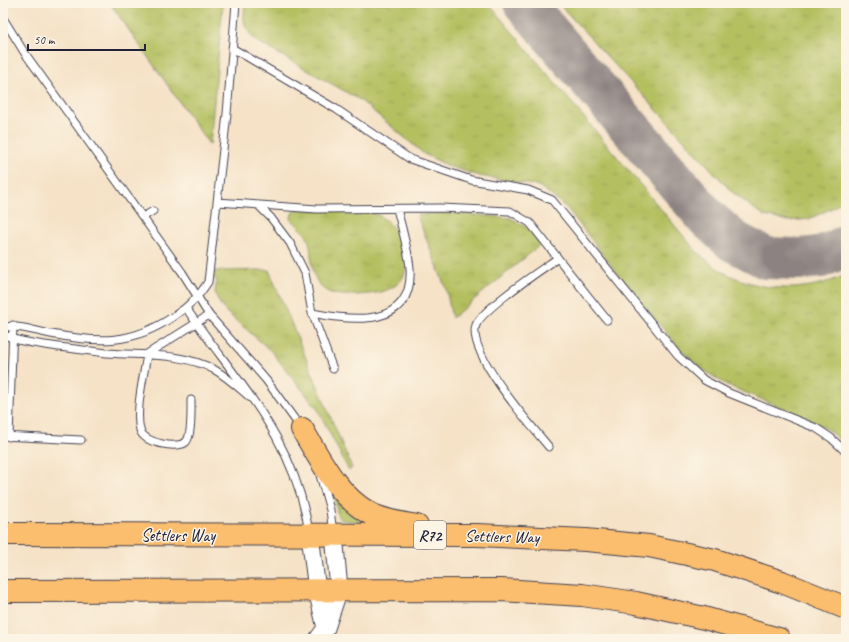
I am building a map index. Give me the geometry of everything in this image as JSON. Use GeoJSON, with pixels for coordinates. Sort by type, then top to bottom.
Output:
{"type":"FeatureCollection","features":[{"type":"Feature","properties":{"kind":"main road"},"geometry":{"type":"LineString","coordinates":[[302,429],[339,486],[352,500],[370,514],[390,521],[477,535]]}},
{"type":"Feature","properties":{"kind":"main road","name":"Settlers Way"},"geometry":{"type":"LineString","coordinates":[[3,534],[477,535],[586,540],[649,546],[715,560],[782,582],[846,608]]}},
{"type":"Feature","properties":{"kind":"main road"},"geometry":{"type":"LineString","coordinates":[[3,591],[501,590],[582,595],[651,606],[704,618],[779,639]]}},
{"type":"Feature","properties":{"kind":"street"},"geometry":{"type":"LineString","coordinates":[[310,535],[322,634]]}},
{"type":"Feature","properties":{"kind":"street"},"geometry":{"type":"LineString","coordinates":[[322,634],[339,590],[334,535]]}},
{"type":"Feature","properties":{"kind":"lane"},"geometry":{"type":"LineString","coordinates":[[3,327],[13,326],[81,338],[103,340],[123,339],[149,332],[186,308],[197,298],[208,282],[227,114],[236,3]]}},
{"type":"Feature","properties":{"kind":"lane"},"geometry":{"type":"LineString","coordinates":[[3,18],[24,52],[144,217],[182,272],[209,315],[266,380],[302,429],[312,451],[324,490],[334,535]]}},
{"type":"Feature","properties":{"kind":"lane"},"geometry":{"type":"LineString","coordinates":[[232,48],[336,109],[410,159],[471,180],[528,190],[552,200],[678,356],[704,380],[729,393],[816,428],[831,438],[846,452]]}},
{"type":"Feature","properties":{"kind":"lane"},"geometry":{"type":"LineString","coordinates":[[217,202],[317,209],[487,209],[510,211],[530,223],[607,320]]}},
{"type":"Feature","properties":{"kind":"lane"},"geometry":{"type":"LineString","coordinates":[[258,205],[271,218],[290,243],[305,273],[312,313],[333,369]]}},
{"type":"Feature","properties":{"kind":"lane"},"geometry":{"type":"LineString","coordinates":[[312,313],[334,317],[370,318],[384,316],[395,311],[403,301],[408,289],[410,269],[397,209]]}},
{"type":"Feature","properties":{"kind":"lane"},"geometry":{"type":"LineString","coordinates":[[144,217],[152,211]]}},
{"type":"Feature","properties":{"kind":"lane"},"geometry":{"type":"LineString","coordinates":[[549,447],[492,374],[481,356],[476,340],[476,325],[487,311],[558,258]]}},
{"type":"Feature","properties":{"kind":"lane"},"geometry":{"type":"LineString","coordinates":[[186,308],[196,324],[254,400],[280,441],[292,466],[302,496],[310,535]]}},
{"type":"Feature","properties":{"kind":"lane"},"geometry":{"type":"LineString","coordinates":[[147,354],[209,315]]}},
{"type":"Feature","properties":{"kind":"lane"},"geometry":{"type":"LineString","coordinates":[[13,326],[6,437],[81,440]]}},
{"type":"Feature","properties":{"kind":"lane"},"geometry":{"type":"LineString","coordinates":[[3,334],[12,339],[108,353],[147,354],[181,358],[199,363],[216,371],[254,400]]}},
{"type":"Feature","properties":{"kind":"lane"},"geometry":{"type":"LineString","coordinates":[[147,354],[139,414],[140,431],[144,437],[151,443],[180,445],[186,442],[189,436],[191,400]]}},
{"type":"Feature","properties":{"kind":"green space"},"geometry":{"type":"Polygon","coordinates":[[[110,3],[223,3],[210,145],[206,140],[110,3]]]}},
{"type":"Feature","properties":{"kind":"green space"},"geometry":{"type":"Polygon","coordinates":[[[245,3],[488,3],[696,251],[716,267],[725,273],[744,281],[758,285],[788,288],[817,285],[846,275],[846,445],[828,430],[804,417],[727,385],[706,372],[683,352],[631,291],[567,208],[539,186],[480,176],[451,167],[424,154],[360,100],[256,41],[244,24],[245,3]]]}},
{"type":"Feature","properties":{"kind":"green space"},"geometry":{"type":"Polygon","coordinates":[[[558,3],[846,3],[846,197],[834,207],[809,219],[789,221],[764,216],[732,192],[558,3]]]}},
{"type":"Feature","properties":{"kind":"green space"},"geometry":{"type":"Polygon","coordinates":[[[296,210],[361,211],[375,213],[380,216],[396,230],[403,243],[406,266],[405,273],[401,280],[391,288],[371,294],[340,295],[325,290],[317,281],[313,270],[308,238],[291,219],[292,213],[296,210]]]}},
{"type":"Feature","properties":{"kind":"green space"},"geometry":{"type":"Polygon","coordinates":[[[455,213],[511,218],[530,230],[540,245],[452,318],[446,289],[417,215],[455,213]]]}},
{"type":"Feature","properties":{"kind":"green space"},"geometry":{"type":"Polygon","coordinates":[[[269,270],[352,468],[349,471],[317,408],[270,350],[225,311],[215,293],[217,280],[212,277],[215,271],[269,270]]]}},
{"type":"Feature","properties":{"kind":"green space"},"geometry":{"type":"Polygon","coordinates":[[[333,489],[368,523],[342,520],[338,517],[333,489]]]}},
{"type":"Feature","properties":{"kind":"taxiway"},"geometry":{"type":"LineString","coordinates":[[524,3],[708,219],[733,241],[766,258],[800,259],[821,257],[846,246]]}}]}
